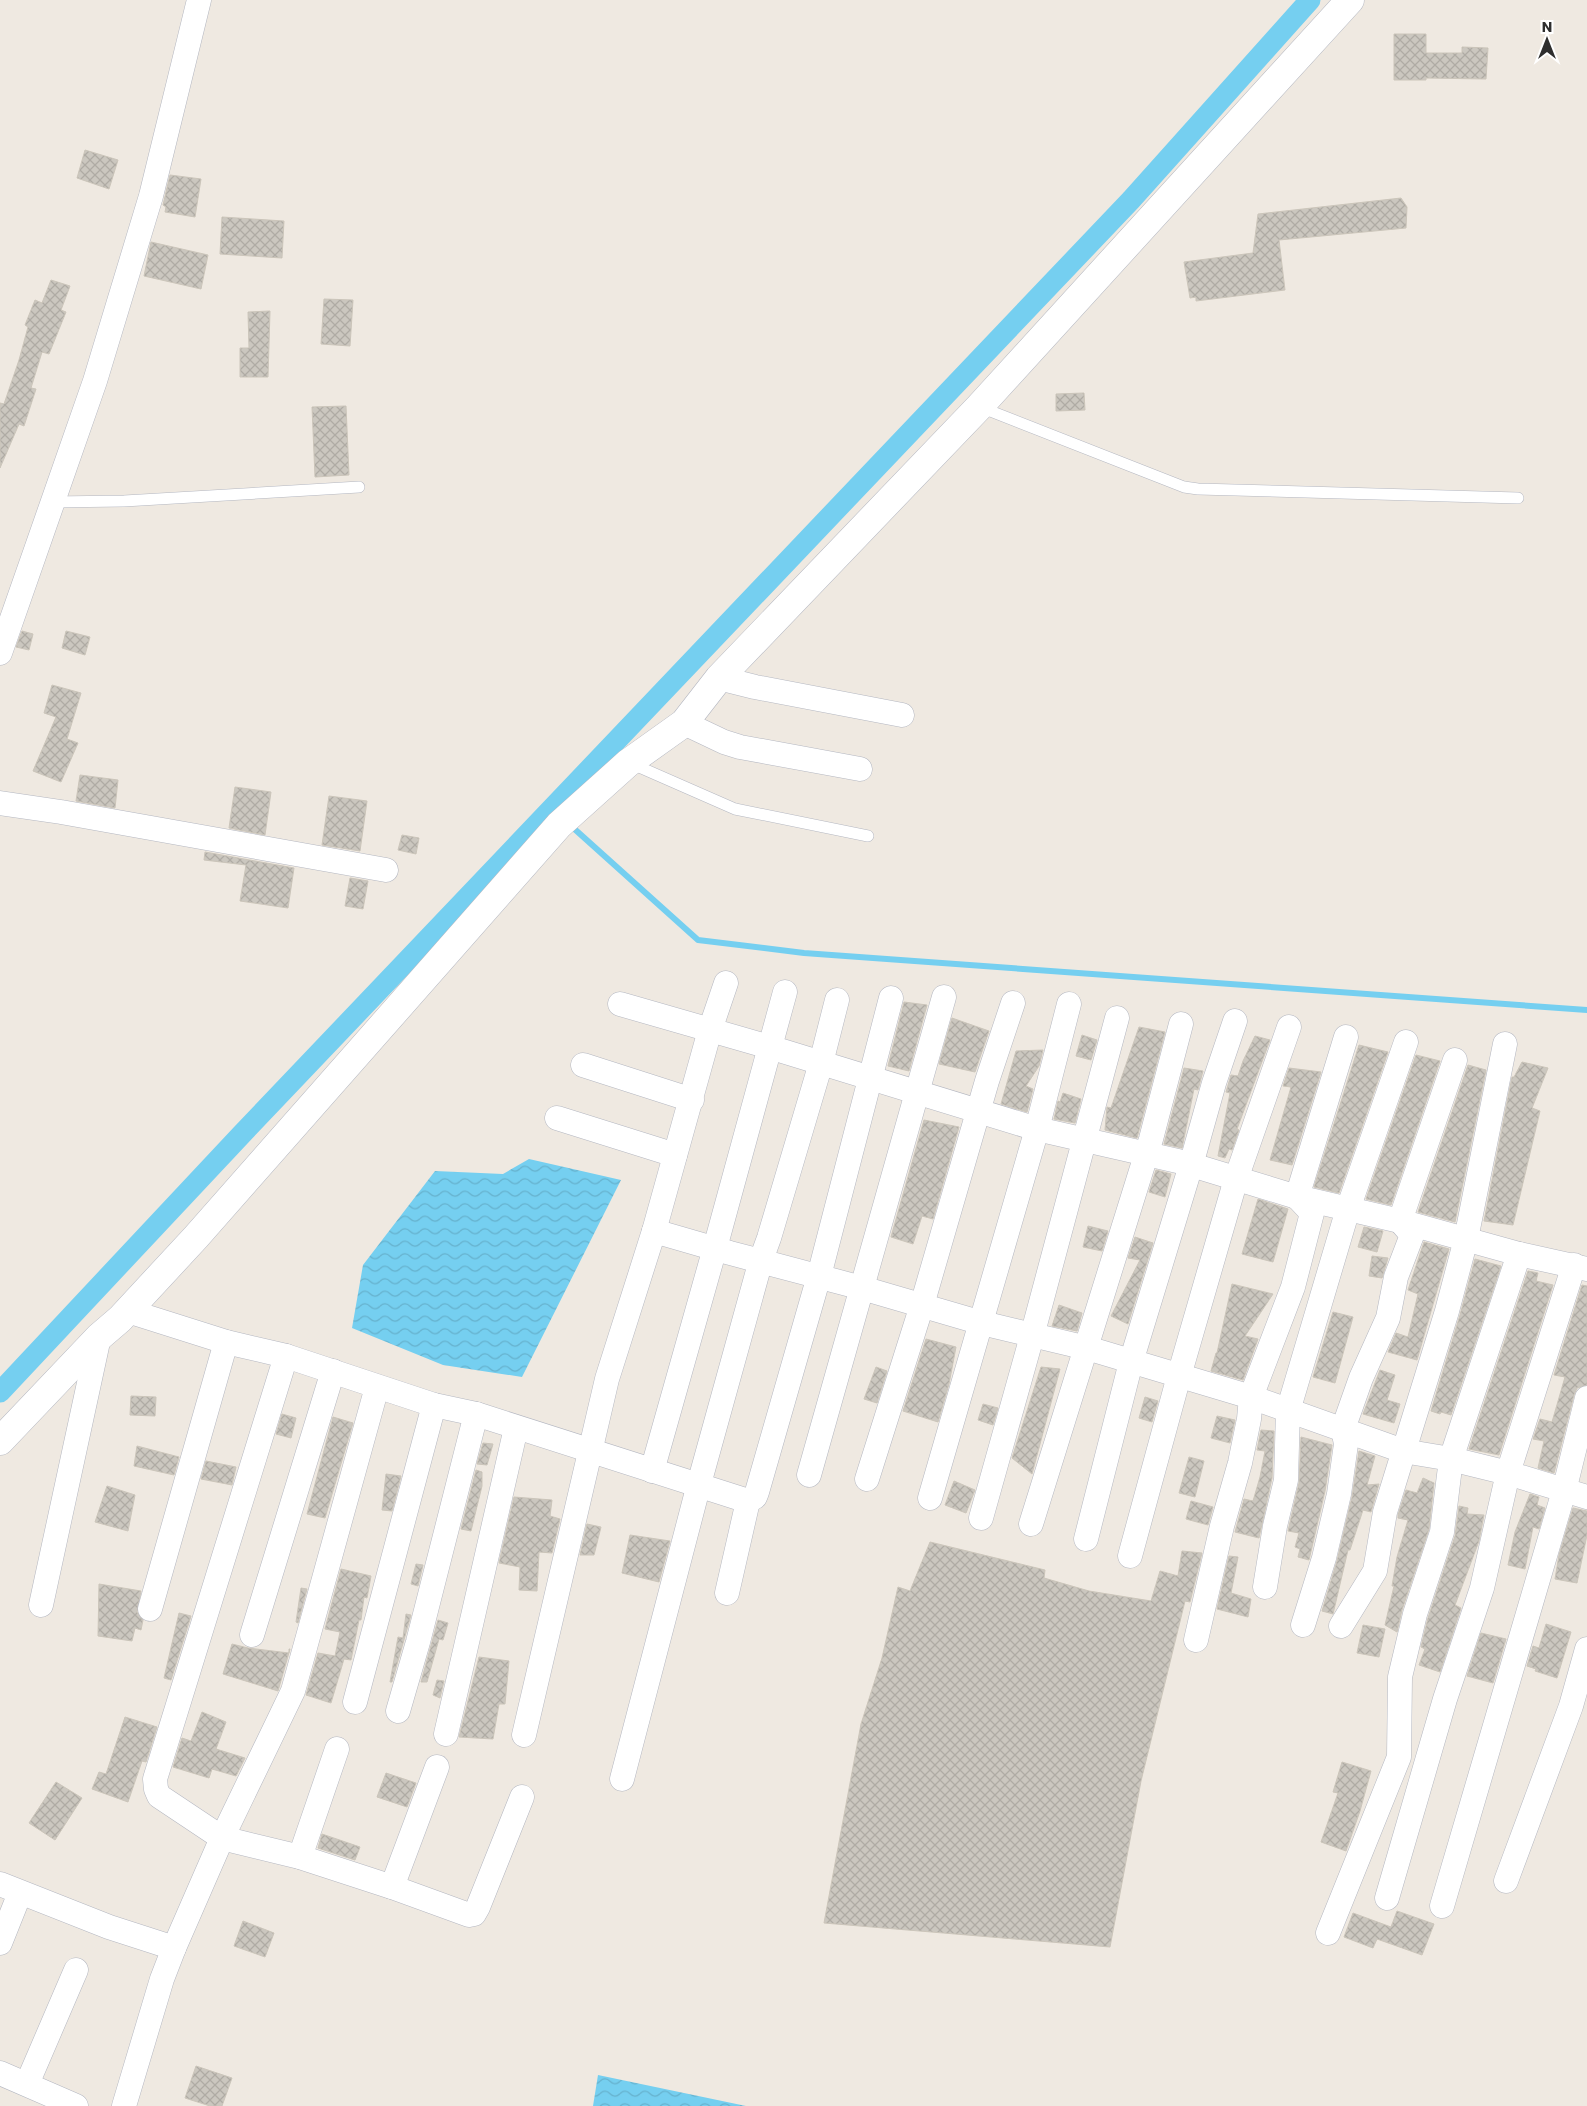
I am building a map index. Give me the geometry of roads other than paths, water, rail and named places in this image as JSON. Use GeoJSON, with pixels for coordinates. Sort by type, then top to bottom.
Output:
{"type":"FeatureCollection","features":[{"type":"Feature","properties":{"kind":"main road"},"geometry":{"type":"LineString","coordinates":[[0,1441],[99,1337],[128,1311],[209,1222],[567,817],[628,763],[684,723],[720,678],[979,407],[1350,0]]}},
{"type":"Feature","properties":{"kind":"street"},"geometry":{"type":"LineString","coordinates":[[0,653],[8,601],[53,502],[95,381],[151,196],[199,0]]}},
{"type":"Feature","properties":{"kind":"street"},"geometry":{"type":"LineString","coordinates":[[720,678],[755,687],[902,715]]}},
{"type":"Feature","properties":{"kind":"street"},"geometry":{"type":"LineString","coordinates":[[684,723],[724,742],[860,769]]}},
{"type":"Feature","properties":{"kind":"street"},"geometry":{"type":"LineString","coordinates":[[0,803],[61,812],[386,870]]}},
{"type":"Feature","properties":{"kind":"street"},"geometry":{"type":"LineString","coordinates":[[524,1735],[607,1379],[654,1230],[692,1100],[710,1030],[726,983]]}},
{"type":"Feature","properties":{"kind":"street"},"geometry":{"type":"LineString","coordinates":[[652,1471],[716,1248],[784,992]]}},
{"type":"Feature","properties":{"kind":"street"},"geometry":{"type":"LineString","coordinates":[[808,1475],[918,1094],[944,997]]}},
{"type":"Feature","properties":{"kind":"street"},"geometry":{"type":"LineString","coordinates":[[727,1593],[748,1501],[755,1497],[758,1492],[818,1276],[891,998]]}},
{"type":"Feature","properties":{"kind":"street"},"geometry":{"type":"LineString","coordinates":[[622,1779],[699,1484],[820,1063],[836,1000]]}},
{"type":"Feature","properties":{"kind":"street"},"geometry":{"type":"LineString","coordinates":[[867,1479],[922,1305],[978,1111],[1013,1003]]}},
{"type":"Feature","properties":{"kind":"street"},"geometry":{"type":"LineString","coordinates":[[620,1004],[770,1047],[1037,1129],[1191,1165],[1297,1197],[1400,1221],[1519,1254],[1580,1267],[1508,1473],[1482,1588],[1445,1699],[1387,1898]]}},
{"type":"Feature","properties":{"kind":"street"},"geometry":{"type":"LineString","coordinates":[[930,1498],[1037,1129],[1069,1004]]}},
{"type":"Feature","properties":{"kind":"street"},"geometry":{"type":"LineString","coordinates":[[981,1518],[1117,1018]]}},
{"type":"Feature","properties":{"kind":"street"},"geometry":{"type":"LineString","coordinates":[[1086,1538],[1131,1362],[1214,1083],[1235,1021]]}},
{"type":"Feature","properties":{"kind":"street"},"geometry":{"type":"LineString","coordinates":[[1031,1524],[1147,1154],[1181,1024]]}},
{"type":"Feature","properties":{"kind":"street"},"geometry":{"type":"LineString","coordinates":[[1130,1556],[1178,1376],[1236,1179],[1289,1027]]}},
{"type":"Feature","properties":{"kind":"street"},"geometry":{"type":"LineString","coordinates":[[1297,1197],[1346,1037]]}},
{"type":"Feature","properties":{"kind":"street"},"geometry":{"type":"LineString","coordinates":[[1265,1587],[1275,1526],[1286,1480],[1288,1411],[1348,1209],[1406,1042]]}},
{"type":"Feature","properties":{"kind":"street"},"geometry":{"type":"LineString","coordinates":[[1341,1626],[1375,1571],[1385,1512],[1447,1311],[1466,1239],[1505,1044]]}},
{"type":"Feature","properties":{"kind":"street"},"geometry":{"type":"LineString","coordinates":[[1400,1221],[1455,1060]]}},
{"type":"Feature","properties":{"kind":"street"},"geometry":{"type":"LineString","coordinates":[[583,1065],[692,1100]]}},
{"type":"Feature","properties":{"kind":"street"},"geometry":{"type":"LineString","coordinates":[[557,1118],[675,1155]]}},
{"type":"Feature","properties":{"kind":"street"},"geometry":{"type":"LineString","coordinates":[[1196,1640],[1222,1526],[1240,1463],[1249,1419],[1251,1397],[1293,1287],[1312,1213],[1297,1197]]}},
{"type":"Feature","properties":{"kind":"street"},"geometry":{"type":"LineString","coordinates":[[1303,1625],[1324,1558],[1339,1494],[1346,1444],[1343,1429],[1361,1378],[1388,1318],[1396,1277],[1412,1235],[1400,1221]]}},
{"type":"Feature","properties":{"kind":"street"},"geometry":{"type":"LineString","coordinates":[[654,1230],[982,1323],[1087,1348],[1251,1397],[1403,1451],[1451,1459],[1587,1496]]}},
{"type":"Feature","properties":{"kind":"street"},"geometry":{"type":"LineString","coordinates":[[1328,1933],[1399,1757],[1400,1677],[1415,1614],[1442,1532],[1451,1459],[1519,1254]]}},
{"type":"Feature","properties":{"kind":"street"},"geometry":{"type":"LineString","coordinates":[[128,1311],[226,1342],[286,1356],[434,1405],[476,1414],[748,1501]]}},
{"type":"Feature","properties":{"kind":"street"},"geometry":{"type":"LineString","coordinates":[[41,1604],[99,1337]]}},
{"type":"Feature","properties":{"kind":"street"},"geometry":{"type":"LineString","coordinates":[[150,1609],[226,1342]]}},
{"type":"Feature","properties":{"kind":"street"},"geometry":{"type":"LineString","coordinates":[[286,1356],[155,1779],[159,1796],[222,1838],[300,1857],[392,1887],[464,1914],[474,1914],[522,1797]]}},
{"type":"Feature","properties":{"kind":"street"},"geometry":{"type":"LineString","coordinates":[[252,1635],[333,1371]]}},
{"type":"Feature","properties":{"kind":"street"},"geometry":{"type":"LineString","coordinates":[[124,2106],[162,1979],[174,1948],[222,1838],[293,1691],[377,1387]]}},
{"type":"Feature","properties":{"kind":"street"},"geometry":{"type":"LineString","coordinates":[[1442,1906],[1564,1491],[1587,1398]]}},
{"type":"Feature","properties":{"kind":"street"},"geometry":{"type":"LineString","coordinates":[[355,1702],[434,1405]]}},
{"type":"Feature","properties":{"kind":"street"},"geometry":{"type":"LineString","coordinates":[[398,1711],[418,1642],[476,1414]]}},
{"type":"Feature","properties":{"kind":"street"},"geometry":{"type":"LineString","coordinates":[[446,1734],[516,1428]]}},
{"type":"Feature","properties":{"kind":"street"},"geometry":{"type":"LineString","coordinates":[[1506,1881],[1579,1707],[1587,1649]]}},
{"type":"Feature","properties":{"kind":"street"},"geometry":{"type":"LineString","coordinates":[[300,1857],[337,1749]]}},
{"type":"Feature","properties":{"kind":"street"},"geometry":{"type":"LineString","coordinates":[[392,1887],[436,1767]]}},
{"type":"Feature","properties":{"kind":"street"},"geometry":{"type":"LineString","coordinates":[[0,1944],[10,1889],[109,1927],[174,1948]]}},
{"type":"Feature","properties":{"kind":"street"},"geometry":{"type":"LineString","coordinates":[[27,2084],[76,1970]]}},
{"type":"Feature","properties":{"kind":"street"},"geometry":{"type":"LineString","coordinates":[[0,2073],[76,2106]]}},
{"type":"Feature","properties":{"kind":"lane"},"geometry":{"type":"LineString","coordinates":[[979,407],[1184,487],[1198,489],[1518,498]]}},
{"type":"Feature","properties":{"kind":"lane"},"geometry":{"type":"LineString","coordinates":[[53,502],[124,501],[360,487]]}},
{"type":"Feature","properties":{"kind":"lane"},"geometry":{"type":"LineString","coordinates":[[628,763],[735,810],[868,836]]}},
{"type":"Feature","properties":{"kind":"water"},"geometry":{"type":"Polygon","coordinates":[[[529,1159],[621,1180],[522,1377],[443,1365],[352,1328],[363,1265],[435,1171],[503,1174],[529,1159]]]}},
{"type":"Feature","properties":{"kind":"water"},"geometry":{"type":"Polygon","coordinates":[[[598,2075],[746,2106],[593,2106],[598,2075]]]}},
{"type":"Feature","properties":{"kind":"waterway"},"geometry":{"type":"LineString","coordinates":[[0,1392],[241,1135],[1131,200],[1310,0]]}},
{"type":"Feature","properties":{"kind":"waterway"},"geometry":{"type":"LineString","coordinates":[[570,825],[698,940],[804,953],[1587,1010]]}}]}
